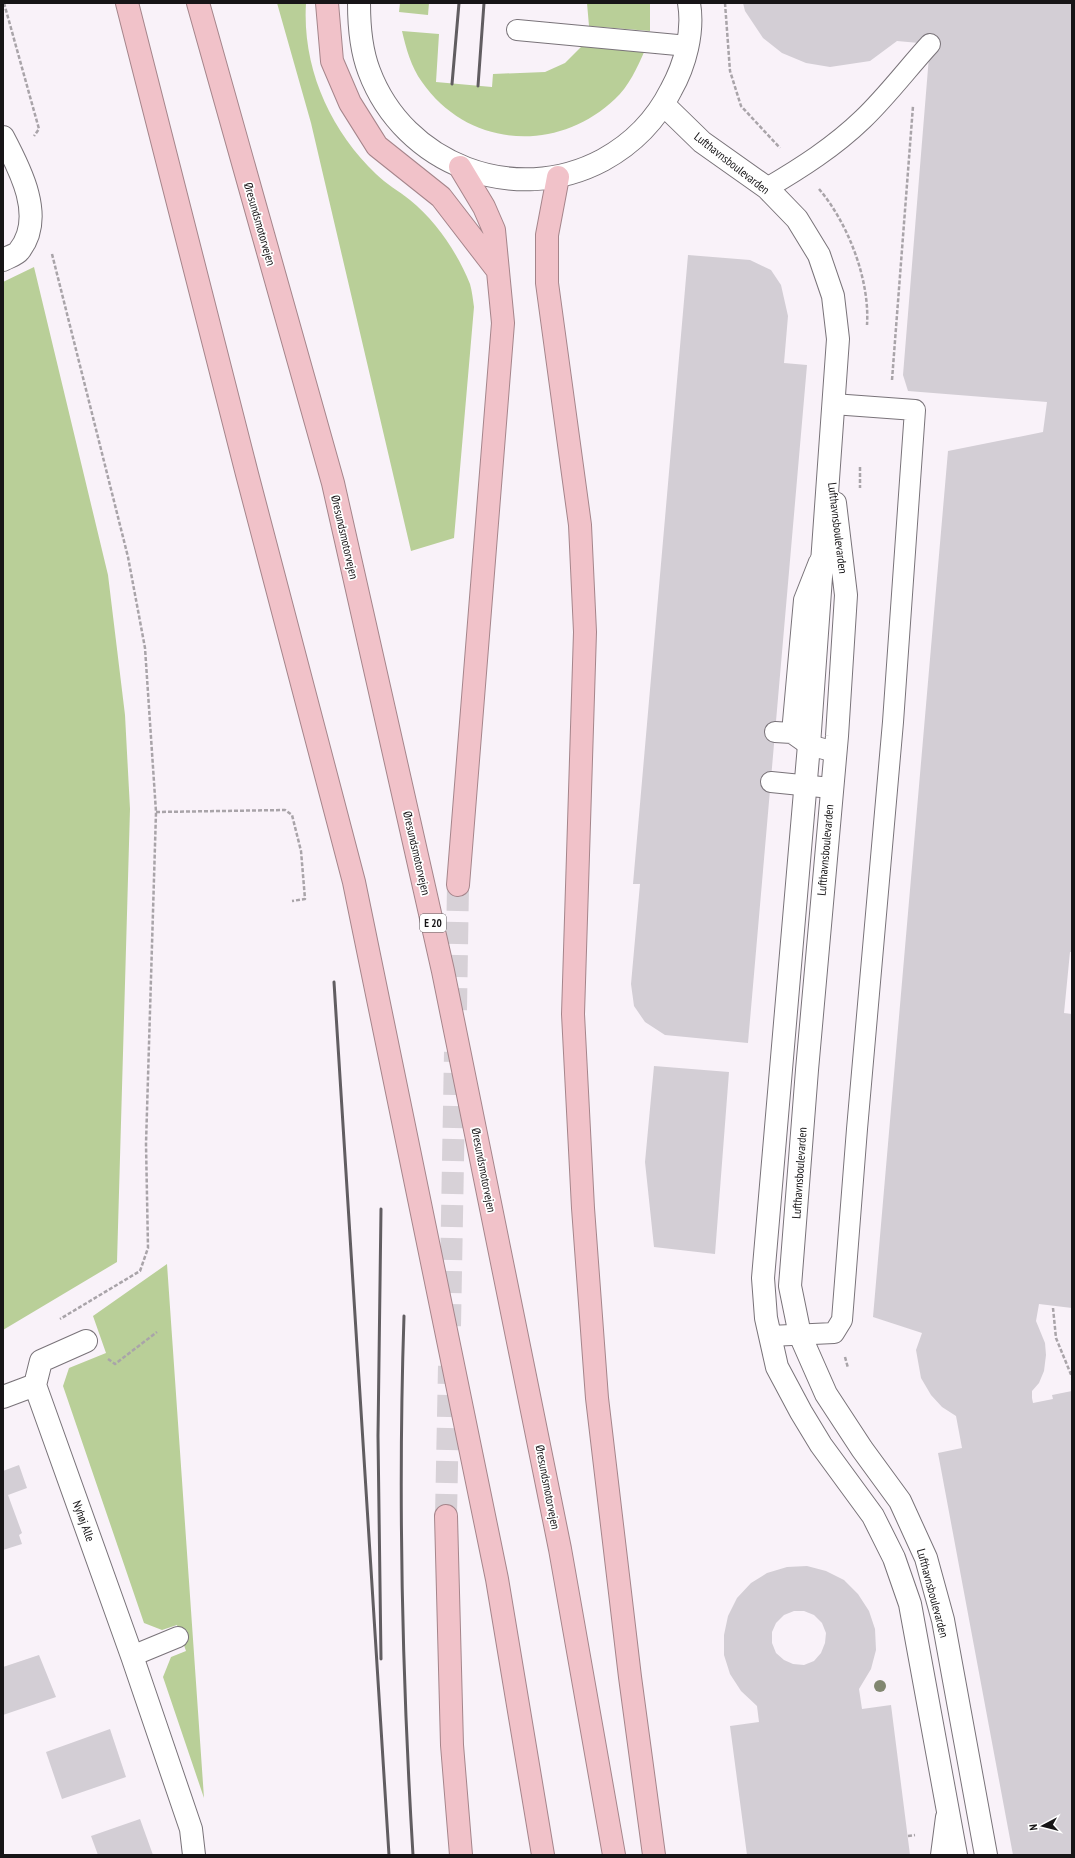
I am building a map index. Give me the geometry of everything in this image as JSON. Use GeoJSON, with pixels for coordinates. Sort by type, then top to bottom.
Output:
{"type":"FeatureCollection","features":[{"type":"Feature","properties":{"kind":"highway"},"geometry":{"type":"LineString","coordinates":[[127,3],[243,459],[354,882],[497,1578],[543,1855]]}},
{"type":"Feature","properties":{"kind":"highway","name":"Øresundsmotorvejen"},"geometry":{"type":"LineString","coordinates":[[198,3],[333,483],[442,963],[560,1549],[614,1855]]}},
{"type":"Feature","properties":{"kind":"highway"},"geometry":{"type":"LineString","coordinates":[[327,3],[332,61],[350,103],[377,146],[440,198],[498,271]]}},
{"type":"Feature","properties":{"kind":"highway"},"geometry":{"type":"LineString","coordinates":[[458,885],[503,323],[494,230],[484,207],[460,167]]}},
{"type":"Feature","properties":{"kind":"highway"},"geometry":{"type":"LineString","coordinates":[[558,177],[547,235],[547,283],[580,525],[585,632],[573,1014],[582,1193],[597,1398],[629,1670],[654,1855]]}},
{"type":"Feature","properties":{"kind":"highway"},"geometry":{"type":"LineString","coordinates":[[446,1516],[452,1745],[461,1855]]}},
{"type":"Feature","properties":{"kind":"street"},"geometry":{"type":"LineString","coordinates":[[359,3],[361,38],[369,71],[384,102],[405,129],[431,151],[460,167],[492,177],[525,180],[558,177],[589,168],[618,152],[642,131],[664,105],[679,76],[688,46],[689,3]]}},
{"type":"Feature","properties":{"kind":"street","name":"Lufthavnsboulevarden"},"geometry":{"type":"LineString","coordinates":[[664,105],[702,142],[767,188],[796,218],[819,255],[833,296],[838,339],[821,557],[792,737],[805,784],[762,1278],[770,1336],[777,1367],[801,1412],[821,1444],[873,1516],[894,1558],[910,1604],[956,1855]]}},
{"type":"Feature","properties":{"kind":"street"},"geometry":{"type":"LineString","coordinates":[[3,137],[16,160],[31,206],[31,228],[19,252],[3,260]]}},
{"type":"Feature","properties":{"kind":"street","name":"Lufthavnsboulevarden"},"geometry":{"type":"LineString","coordinates":[[829,453],[846,595],[835,752],[790,1286],[800,1335],[826,1394],[862,1449],[900,1502],[926,1558],[943,1620],[986,1855]]}},
{"type":"Feature","properties":{"kind":"street"},"geometry":{"type":"LineString","coordinates":[[3,1397],[35,1385],[41,1361],[86,1341]]}},
{"type":"Feature","properties":{"kind":"street","name":"Nyhøj Alle"},"geometry":{"type":"LineString","coordinates":[[35,1385],[132,1656],[191,1829],[194,1855]]}},
{"type":"Feature","properties":{"kind":"lane"},"geometry":{"type":"LineString","coordinates":[[517,30],[688,46]]}},
{"type":"Feature","properties":{"kind":"lane"},"geometry":{"type":"LineString","coordinates":[[767,188],[802,168],[827,150],[864,118],[930,44]]}},
{"type":"Feature","properties":{"kind":"lane"},"geometry":{"type":"LineString","coordinates":[[770,1336],[834,1333],[842,1320],[857,1129],[893,722],[916,410],[833,404]]}},
{"type":"Feature","properties":{"kind":"lane"},"geometry":{"type":"LineString","coordinates":[[792,737],[835,752]]}},
{"type":"Feature","properties":{"kind":"lane"},"geometry":{"type":"LineString","coordinates":[[771,782],[805,784],[831,788]]}},
{"type":"Feature","properties":{"kind":"lane"},"geometry":{"type":"LineString","coordinates":[[132,1656],[178,1637]]}},
{"type":"Feature","properties":{"kind":"lane"},"geometry":{"type":"LineString","coordinates":[[941,1855],[947,1805]]}},
{"type":"Feature","properties":{"kind":"path"},"geometry":{"type":"LineString","coordinates":[[4,3],[38,129],[16,160]]}},
{"type":"Feature","properties":{"kind":"path"},"geometry":{"type":"LineString","coordinates":[[914,100],[892,383],[916,410]]}},
{"type":"Feature","properties":{"kind":"path"},"geometry":{"type":"LineString","coordinates":[[52,256],[128,557],[145,648],[156,812],[146,1144],[148,1248]]}},
{"type":"Feature","properties":{"kind":"path"},"geometry":{"type":"LineString","coordinates":[[156,812],[285,810],[292,815],[301,851],[305,899],[292,901]]}},
{"type":"Feature","properties":{"kind":"path"},"geometry":{"type":"LineString","coordinates":[[1053,1308],[1056,1338],[1072,1377]]}},
{"type":"Feature","properties":{"kind":"path"},"geometry":{"type":"LineString","coordinates":[[86,1341],[115,1364],[157,1332]]}},
{"type":"Feature","properties":{"kind":"green space"},"geometry":{"type":"Polygon","coordinates":[[[277,3],[306,3],[306,27],[314,74],[322,96],[333,118],[345,138],[376,174],[420,208],[429,217],[459,260],[471,287],[474,307],[454,538],[411,551],[311,123],[277,3]]]}},
{"type":"Feature","properties":{"kind":"green space"},"geometry":{"type":"Polygon","coordinates":[[[400,3],[429,3],[428,15],[399,12],[400,3]]]}},
{"type":"Feature","properties":{"kind":"green space"},"geometry":{"type":"Polygon","coordinates":[[[587,3],[650,3],[650,31],[589,26],[587,3]]]}},
{"type":"Feature","properties":{"kind":"green space"},"geometry":{"type":"Polygon","coordinates":[[[402,31],[439,34],[436,82],[492,87],[493,74],[545,72],[565,63],[582,46],[645,50],[629,83],[615,99],[592,117],[567,129],[541,135],[514,136],[488,131],[463,120],[441,104],[422,82],[415,70],[407,51],[402,31]]]}},
{"type":"Feature","properties":{"kind":"green space"},"geometry":{"type":"Polygon","coordinates":[[[34,267],[108,575],[125,715],[130,809],[117,1262],[3,1330],[3,282],[34,267]]]}},
{"type":"Feature","properties":{"kind":"green space"},"geometry":{"type":"Polygon","coordinates":[[[167,1264],[204,1798],[163,1677],[171,1657],[186,1651],[177,1625],[162,1630],[144,1623],[63,1386],[69,1368],[106,1353],[93,1316],[167,1264]]]}},
{"type":"Feature","properties":{"kind":"building"},"geometry":{"type":"Polygon","coordinates":[[[743,3],[1072,3],[1072,952],[1070,952],[1064,1013],[1072,1014],[1072,1308],[1039,1304],[1036,1321],[1045,1343],[1046,1355],[1044,1371],[1039,1383],[1032,1391],[1032,1398],[1033,1403],[1053,1399],[1052,1395],[1072,1391],[1072,1855],[1013,1855],[938,1453],[962,1448],[956,1416],[942,1407],[931,1395],[921,1378],[916,1350],[922,1333],[873,1317],[948,451],[1043,432],[1047,402],[908,391],[903,375],[930,44],[897,41],[870,61],[830,67],[806,63],[782,53],[763,38],[745,11],[743,3]]]}},
{"type":"Feature","properties":{"kind":"building"},"geometry":{"type":"Polygon","coordinates":[[[688,255],[750,260],[771,270],[781,285],[788,316],[784,363],[807,365],[748,1043],[665,1035],[645,1022],[634,1006],[631,984],[640,884],[633,884],[688,255]]]}},
{"type":"Feature","properties":{"kind":"building"},"geometry":{"type":"Polygon","coordinates":[[[654,1066],[729,1072],[715,1254],[654,1247],[645,1162],[654,1066]]]}},
{"type":"Feature","properties":{"kind":"building"},"geometry":{"type":"Polygon","coordinates":[[[19,1465],[27,1488],[8,1495],[22,1533],[19,1535],[22,1544],[3,1550],[3,1471],[19,1465]]]}},
{"type":"Feature","properties":{"kind":"building"},"geometry":{"type":"Polygon","coordinates":[[[807,1566],[826,1571],[844,1580],[858,1594],[869,1611],[875,1629],[876,1650],[871,1669],[859,1689],[862,1709],[891,1705],[910,1855],[747,1855],[730,1726],[759,1722],[757,1706],[741,1691],[730,1674],[724,1655],[724,1635],[728,1616],[737,1598],[751,1583],[767,1573],[787,1567],[807,1566]],[[794,1611],[784,1615],[776,1623],[772,1632],[772,1643],[776,1653],[784,1660],[793,1664],[804,1665],[814,1661],[821,1653],[825,1643],[826,1633],[822,1623],[814,1615],[804,1611],[794,1611]]]}},
{"type":"Feature","properties":{"kind":"building"},"geometry":{"type":"Polygon","coordinates":[[[39,1655],[56,1697],[3,1715],[3,1667],[39,1655]]]}},
{"type":"Feature","properties":{"kind":"building"},"geometry":{"type":"Polygon","coordinates":[[[110,1729],[126,1777],[62,1799],[46,1752],[110,1729]]]}},
{"type":"Feature","properties":{"kind":"building"},"geometry":{"type":"Polygon","coordinates":[[[140,1819],[153,1855],[98,1855],[91,1836],[140,1819]]]}},
{"type":"Feature","properties":{"kind":"tunnel"},"geometry":{"type":"LineString","coordinates":[[456,1010],[458,885]]}},
{"type":"Feature","properties":{"kind":"tunnel"},"geometry":{"type":"LineString","coordinates":[[450,1326],[455,1052]]}},
{"type":"Feature","properties":{"kind":"tunnel"},"geometry":{"type":"LineString","coordinates":[[446,1516],[449,1366]]}},
{"type":"Feature","properties":{"kind":"railway"},"geometry":{"type":"LineString","coordinates":[[452,84],[459,3]]}},
{"type":"Feature","properties":{"kind":"railway"},"geometry":{"type":"LineString","coordinates":[[478,86],[484,3]]}},
{"type":"Feature","properties":{"kind":"railway"},"geometry":{"type":"LineString","coordinates":[[334,982],[389,1855]]}},
{"type":"Feature","properties":{"kind":"railway"},"geometry":{"type":"LineString","coordinates":[[381,1209],[378,1436],[381,1659]]}},
{"type":"Feature","properties":{"kind":"railway"},"geometry":{"type":"LineString","coordinates":[[404,1316],[401,1451],[402,1586],[406,1720],[413,1855]]}}]}
